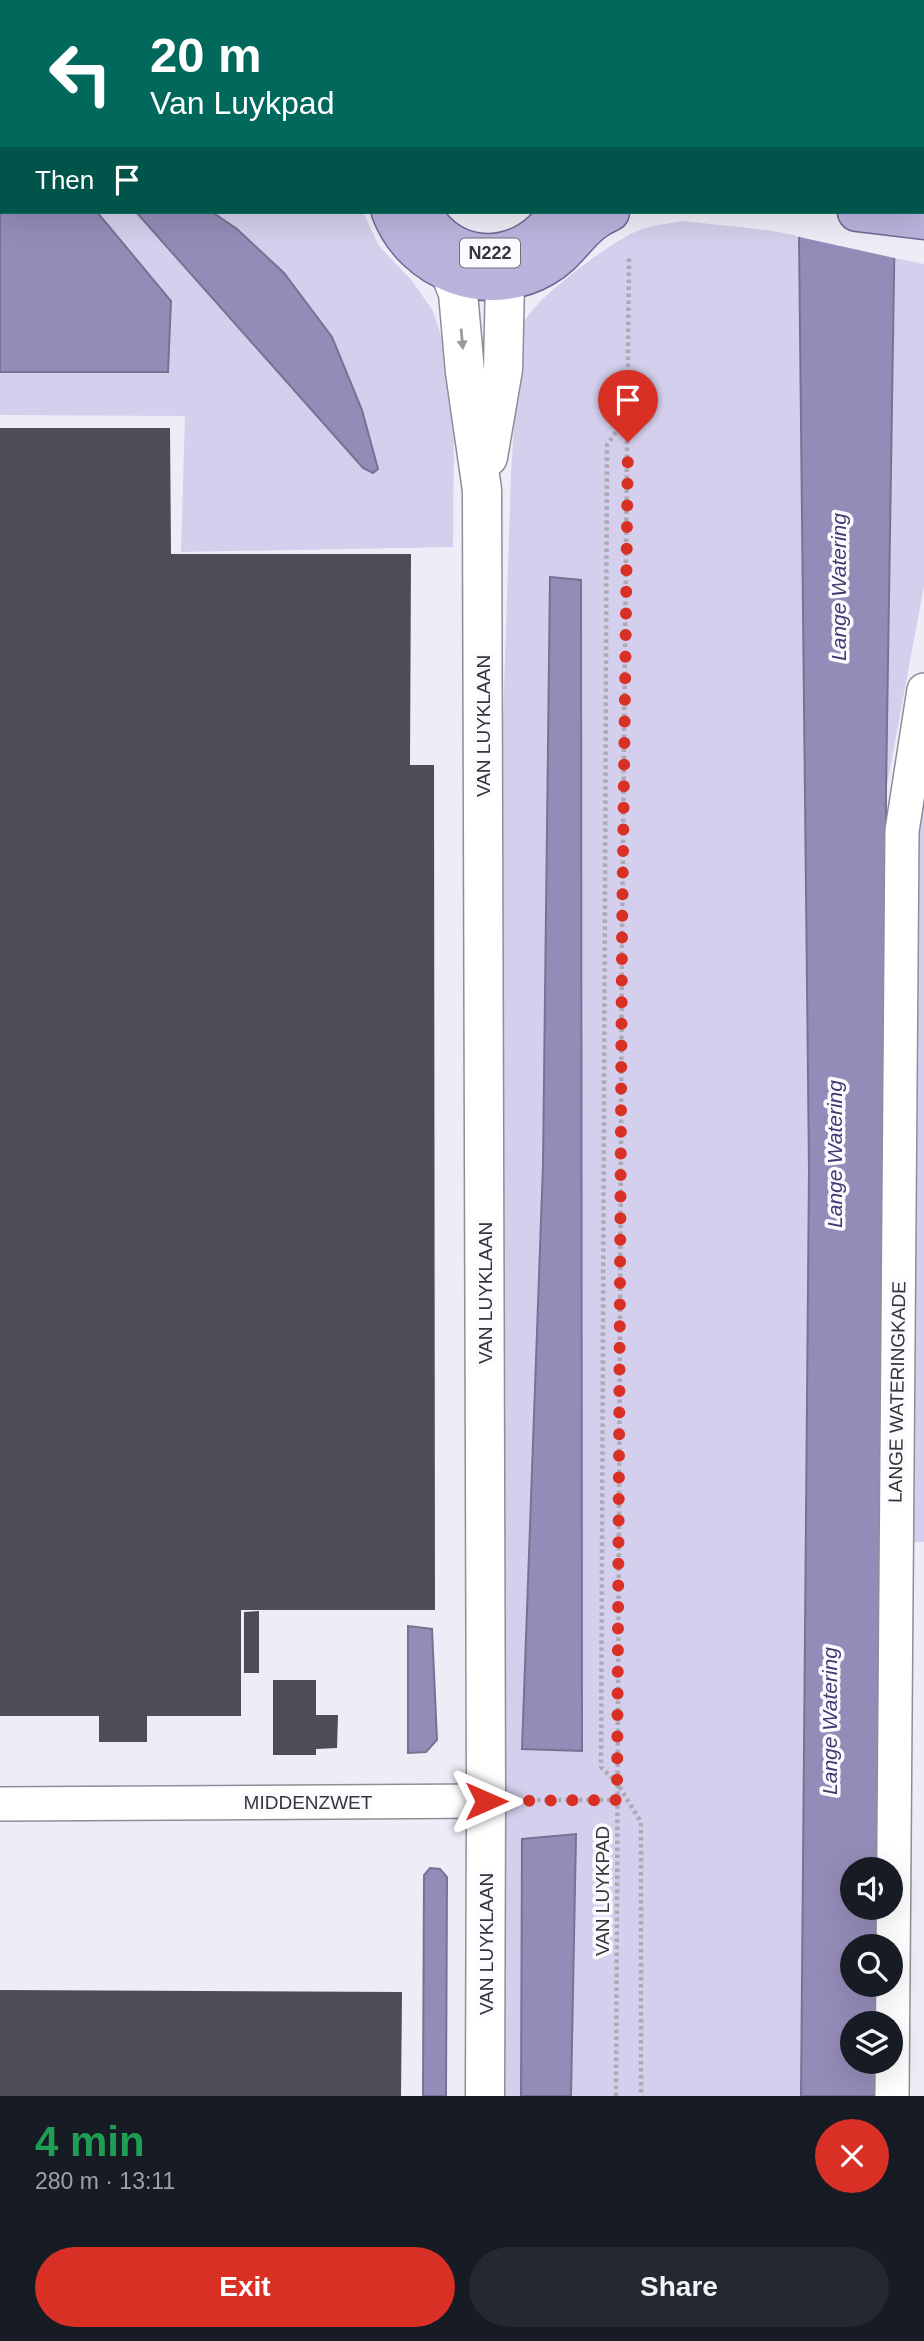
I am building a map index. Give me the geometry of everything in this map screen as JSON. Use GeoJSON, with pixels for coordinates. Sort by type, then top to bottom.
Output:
{"type":"FeatureCollection","features":[{"type":"Feature","properties":{"kind":"main road","name":"N222"},"geometry":{"type":"LineString","coordinates":[[392,214],[404,237],[417,252],[450,273],[479,281],[510,265]]}},
{"type":"Feature","properties":{"kind":"main road","name":"N222"},"geometry":{"type":"LineString","coordinates":[[423,214],[433,228],[457,246],[486,253],[528,275],[545,267],[573,243],[584,217]]}},
{"type":"Feature","properties":{"kind":"main road"},"geometry":{"type":"LineString","coordinates":[[874,214],[924,220]]}},
{"type":"Feature","properties":{"kind":"street","name":"VAN LUYKLAAN"},"geometry":{"type":"LineString","coordinates":[[482,490],[503,369],[510,265]]}},
{"type":"Feature","properties":{"kind":"street","name":"VAN LUYKLAAN"},"geometry":{"type":"LineString","coordinates":[[450,273],[458,293],[465,372],[482,490],[485,2096]]}},
{"type":"Feature","properties":{"kind":"street","name":"LANGE WATERINGKADE"},"geometry":{"type":"LineString","coordinates":[[892,2096],[902,831],[924,690]]}},
{"type":"Feature","properties":{"kind":"street","name":"MIDDENZWET"},"geometry":{"type":"LineString","coordinates":[[0,1804],[486,1801]]}},
{"type":"Feature","properties":{"kind":"path","name":"VAN LUYKPAD"},"geometry":{"type":"LineString","coordinates":[[616,2096],[629,258]]}},
{"type":"Feature","properties":{"kind":"path"},"geometry":{"type":"LineString","coordinates":[[628,414],[607,445],[600,1767],[617,1783],[641,1822],[641,2096]]}},
{"type":"Feature","properties":{"kind":"path"},"geometry":{"type":"LineString","coordinates":[[486,1801],[617,1800]]}},
{"type":"Feature","properties":{"kind":"shaded area"},"geometry":{"type":"Polygon","coordinates":[[[99,214],[138,214],[363,468],[373,473],[284,273],[237,229],[215,214],[364,214],[379,246],[412,281],[433,311],[443,342],[454,435],[453,547],[181,552],[185,416],[0,415],[0,372],[168,372],[171,301],[99,214]]]}},
{"type":"Feature","properties":{"kind":"shaded area"},"geometry":{"type":"Polygon","coordinates":[[[683,221],[799,236],[809,1170],[801,2096],[493,2096],[502,1294],[503,721],[511,475],[519,345],[523,324],[530,313],[573,273],[635,232],[683,221]]]}},
{"type":"Feature","properties":{"kind":"shaded area"},"geometry":{"type":"Polygon","coordinates":[[[895,258],[924,264],[924,586],[886,790],[895,258]]]}},
{"type":"Feature","properties":{"kind":"shaded area"},"geometry":{"type":"Polygon","coordinates":[[[924,764],[924,1542],[909,1542],[914,824],[924,764]]]}},
{"type":"Feature","properties":{"kind":"water"},"geometry":{"type":"Polygon","coordinates":[[[0,214],[99,214],[171,301],[168,372],[0,372],[0,214]]]}},
{"type":"Feature","properties":{"kind":"water"},"geometry":{"type":"Polygon","coordinates":[[[138,214],[215,214],[237,229],[284,273],[332,337],[362,410],[378,469],[373,473],[363,468],[138,214]]]}},
{"type":"Feature","properties":{"kind":"water","name":"Lange Watering"},"geometry":{"type":"Polygon","coordinates":[[[895,214],[886,790],[879,1857],[840,1857],[840,1920],[879,1920],[878,1934],[840,1934],[840,1997],[878,1997],[878,2011],[840,2011],[840,2074],[877,2074],[877,2096],[801,2096],[809,1170],[799,236],[895,214]]]}},
{"type":"Feature","properties":{"kind":"water"},"geometry":{"type":"Polygon","coordinates":[[[550,577],[581,580],[582,1751],[522,1749],[543,1165],[550,577]]]}},
{"type":"Feature","properties":{"kind":"water"},"geometry":{"type":"Polygon","coordinates":[[[408,1626],[432,1629],[437,1740],[426,1752],[408,1753],[408,1626]]]}},
{"type":"Feature","properties":{"kind":"water"},"geometry":{"type":"Polygon","coordinates":[[[576,1834],[571,2096],[521,2096],[522,1839],[576,1834]]]}},
{"type":"Feature","properties":{"kind":"water"},"geometry":{"type":"Polygon","coordinates":[[[430,1868],[440,1869],[447,1877],[446,2096],[423,2096],[424,1875],[430,1868]]]}},
{"type":"Feature","properties":{"kind":"pier"},"geometry":{"type":"Polygon","coordinates":[[[795,214],[898,214],[899,259],[795,236],[795,214]]]}},
{"type":"Feature","properties":{"kind":"building"},"geometry":{"type":"Polygon","coordinates":[[[0,428],[170,428],[171,554],[411,554],[410,765],[434,765],[435,1610],[241,1610],[241,1716],[147,1716],[147,1742],[99,1742],[99,1716],[0,1716],[0,428]]]}},
{"type":"Feature","properties":{"kind":"building"},"geometry":{"type":"Polygon","coordinates":[[[259,1611],[259,1673],[244,1673],[244,1612],[259,1611]]]}},
{"type":"Feature","properties":{"kind":"building"},"geometry":{"type":"Polygon","coordinates":[[[273,1680],[316,1680],[316,1715],[338,1715],[337,1748],[316,1749],[316,1755],[273,1755],[273,1680]]]}},
{"type":"Feature","properties":{"kind":"building"},"geometry":{"type":"Polygon","coordinates":[[[0,1990],[402,1992],[401,2096],[0,2096],[0,1990]]]}},
{"type":"Feature","properties":{"kind":"route"},"geometry":{"type":"LineString","coordinates":[[486,1801],[617,1800],[628,442]]}}]}
